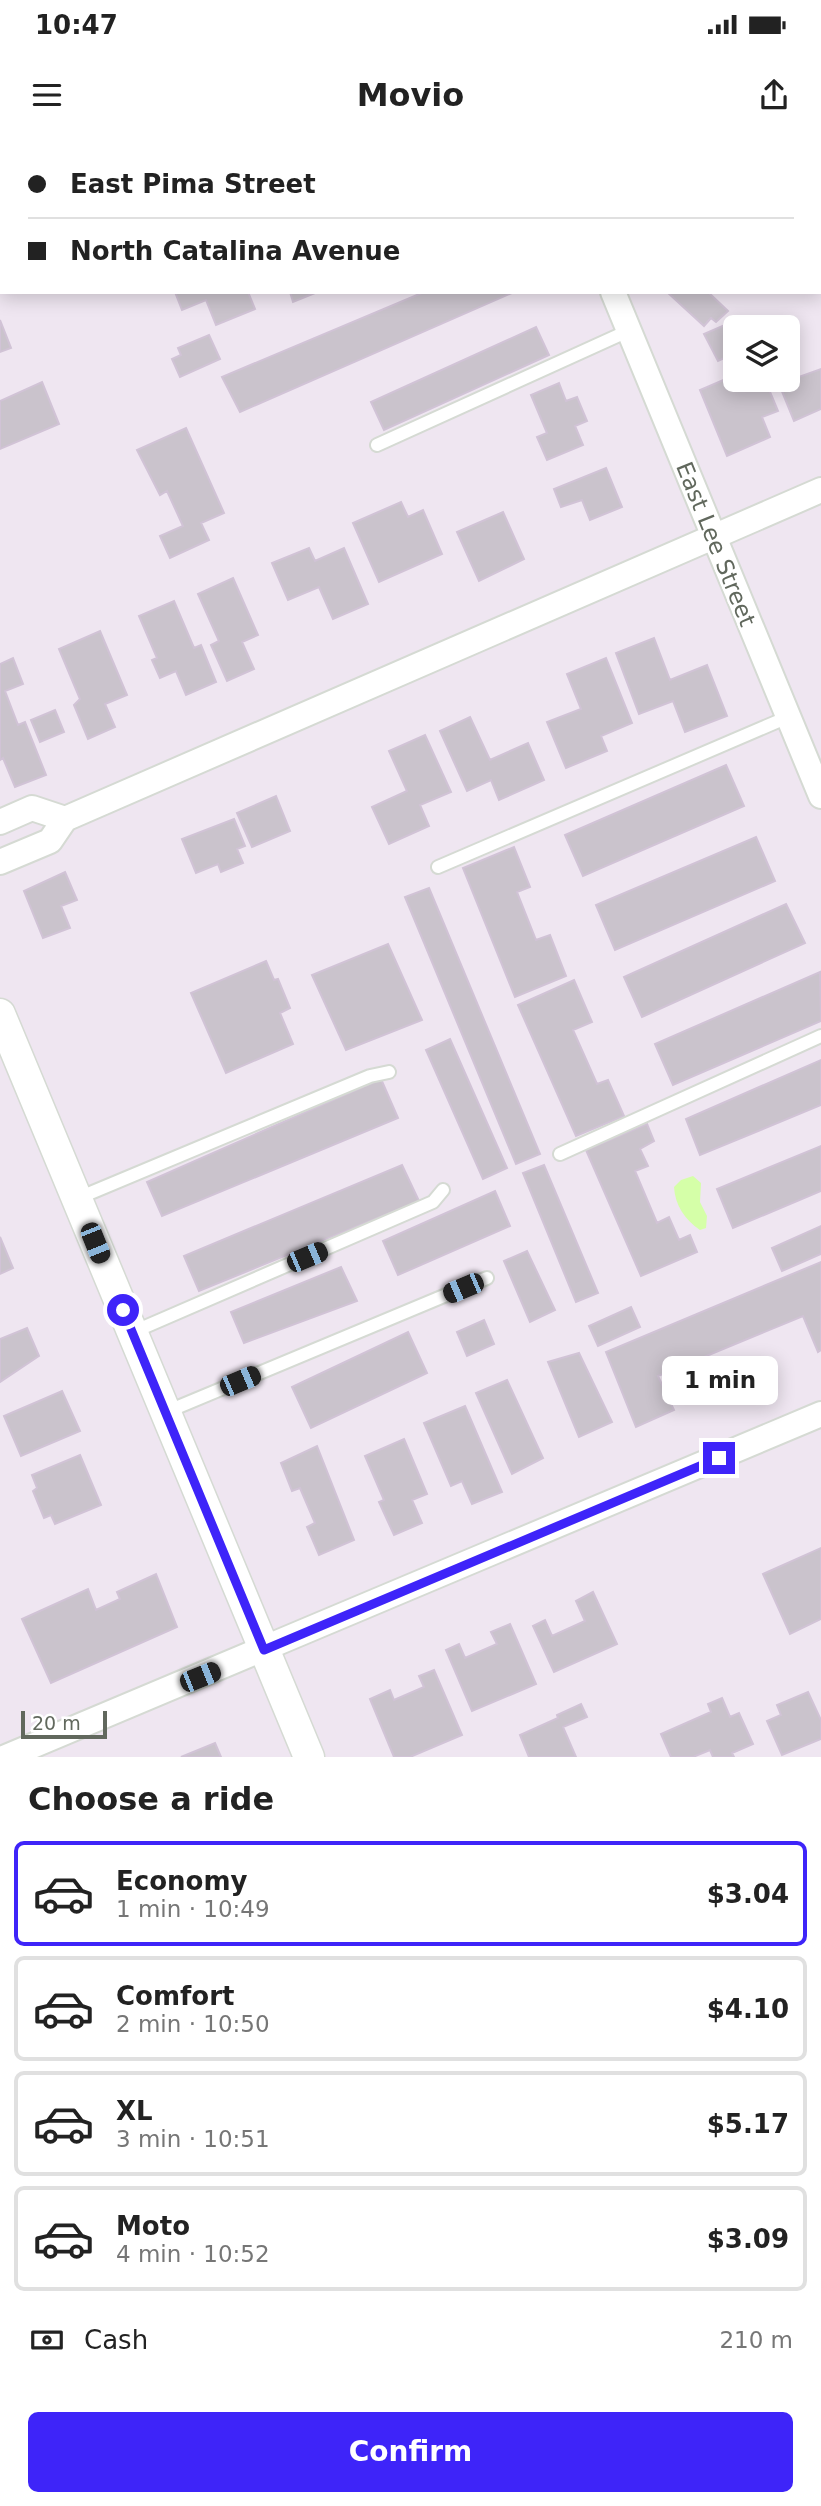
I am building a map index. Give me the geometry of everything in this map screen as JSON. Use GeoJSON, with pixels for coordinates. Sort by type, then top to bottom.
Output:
{"type":"FeatureCollection","features":[{"type":"Feature","properties":{"kind":"street","name":"East Lee Street"},"geometry":{"type":"LineString","coordinates":[[614,294],[712,536],[820,790]]}},
{"type":"Feature","properties":{"kind":"street"},"geometry":{"type":"LineString","coordinates":[[0,862],[50,841],[65,819],[821,489]]}},
{"type":"Feature","properties":{"kind":"street"},"geometry":{"type":"LineString","coordinates":[[0,822],[32,808],[65,819]]}},
{"type":"Feature","properties":{"kind":"street"},"geometry":{"type":"LineString","coordinates":[[0,1014],[309,1757]]}},
{"type":"Feature","properties":{"kind":"street"},"geometry":{"type":"LineString","coordinates":[[6,1757],[821,1414]]}},
{"type":"Feature","properties":{"kind":"lane"},"geometry":{"type":"LineString","coordinates":[[377,445],[628,331]]}},
{"type":"Feature","properties":{"kind":"lane"},"geometry":{"type":"LineString","coordinates":[[438,867],[788,717]]}},
{"type":"Feature","properties":{"kind":"lane"},"geometry":{"type":"LineString","coordinates":[[560,1154],[821,1036]]}},
{"type":"Feature","properties":{"kind":"lane"},"geometry":{"type":"LineString","coordinates":[[76,1199],[370,1076],[388,1072]]}},
{"type":"Feature","properties":{"kind":"lane"},"geometry":{"type":"LineString","coordinates":[[132,1333],[433,1202],[443,1190]]}},
{"type":"Feature","properties":{"kind":"lane"},"geometry":{"type":"LineString","coordinates":[[166,1412],[487,1278]]}},
{"type":"Feature","properties":{"kind":"shaded area"},"geometry":{"type":"Polygon","coordinates":[[[693,1176],[701,1183],[700,1202],[707,1216],[706,1228],[700,1230],[682,1212],[674,1187],[681,1180],[693,1176]]]}},
{"type":"Feature","properties":{"kind":"building"},"geometry":{"type":"Polygon","coordinates":[[[176,294],[249,294],[255,309],[216,325],[206,300],[182,310],[176,294]]]}},
{"type":"Feature","properties":{"kind":"building"},"geometry":{"type":"Polygon","coordinates":[[[291,294],[313,294],[293,302],[291,294]]]}},
{"type":"Feature","properties":{"kind":"building"},"geometry":{"type":"Polygon","coordinates":[[[419,294],[509,294],[240,412],[222,377],[419,294]]]}},
{"type":"Feature","properties":{"kind":"building"},"geometry":{"type":"Polygon","coordinates":[[[669,294],[710,294],[728,311],[716,322],[711,318],[704,326],[669,294]]]}},
{"type":"Feature","properties":{"kind":"building"},"geometry":{"type":"Polygon","coordinates":[[[0,320],[11,348],[0,352],[0,320]]]}},
{"type":"Feature","properties":{"kind":"building"},"geometry":{"type":"Polygon","coordinates":[[[723,326],[723,359],[718,361],[704,334],[723,326]]]}},
{"type":"Feature","properties":{"kind":"building"},"geometry":{"type":"Polygon","coordinates":[[[536,327],[549,355],[384,430],[371,402],[536,327]]]}},
{"type":"Feature","properties":{"kind":"building"},"geometry":{"type":"Polygon","coordinates":[[[209,335],[220,359],[180,377],[172,359],[181,355],[178,348],[209,335]]]}},
{"type":"Feature","properties":{"kind":"building"},"geometry":{"type":"Polygon","coordinates":[[[821,369],[821,409],[794,421],[782,392],[800,392],[800,376],[821,369]]]}},
{"type":"Feature","properties":{"kind":"building"},"geometry":{"type":"Polygon","coordinates":[[[723,380],[723,392],[770,392],[778,411],[762,417],[770,437],[727,456],[700,390],[723,380]]]}},
{"type":"Feature","properties":{"kind":"building"},"geometry":{"type":"Polygon","coordinates":[[[42,382],[59,424],[0,449],[0,401],[42,382]]]}},
{"type":"Feature","properties":{"kind":"building"},"geometry":{"type":"Polygon","coordinates":[[[559,383],[566,401],[577,397],[587,421],[575,426],[583,445],[547,460],[537,437],[547,433],[531,395],[559,383]]]}},
{"type":"Feature","properties":{"kind":"building"},"geometry":{"type":"Polygon","coordinates":[[[186,428],[224,513],[201,523],[209,540],[170,558],[160,536],[183,526],[167,491],[160,495],[137,450],[186,428]]]}},
{"type":"Feature","properties":{"kind":"building"},"geometry":{"type":"Polygon","coordinates":[[[606,468],[622,507],[590,520],[582,500],[561,507],[554,489],[606,468]]]}},
{"type":"Feature","properties":{"kind":"building"},"geometry":{"type":"Polygon","coordinates":[[[401,502],[408,517],[423,510],[442,554],[379,582],[353,523],[401,502]]]}},
{"type":"Feature","properties":{"kind":"building"},"geometry":{"type":"Polygon","coordinates":[[[503,512],[524,559],[479,581],[457,532],[503,512]]]}},
{"type":"Feature","properties":{"kind":"building"},"geometry":{"type":"Polygon","coordinates":[[[309,548],[315,561],[344,548],[368,604],[333,619],[319,587],[288,600],[272,563],[309,548]]]}},
{"type":"Feature","properties":{"kind":"building"},"geometry":{"type":"Polygon","coordinates":[[[233,578],[258,635],[242,642],[254,669],[227,681],[211,645],[219,641],[198,594],[233,578]]]}},
{"type":"Feature","properties":{"kind":"building"},"geometry":{"type":"Polygon","coordinates":[[[174,601],[194,648],[201,645],[216,682],[186,695],[176,671],[160,678],[152,660],[157,658],[139,616],[174,601]]]}},
{"type":"Feature","properties":{"kind":"building"},"geometry":{"type":"Polygon","coordinates":[[[100,631],[127,695],[105,704],[115,727],[88,739],[74,705],[80,699],[59,649],[100,631]]]}},
{"type":"Feature","properties":{"kind":"building"},"geometry":{"type":"Polygon","coordinates":[[[654,638],[670,680],[707,665],[727,716],[685,732],[673,701],[639,714],[616,653],[654,638]]]}},
{"type":"Feature","properties":{"kind":"building"},"geometry":{"type":"Polygon","coordinates":[[[13,658],[23,684],[5,691],[18,725],[25,722],[46,775],[15,787],[3,758],[0,760],[0,664],[13,658]]]}},
{"type":"Feature","properties":{"kind":"building"},"geometry":{"type":"Polygon","coordinates":[[[606,658],[632,723],[601,736],[607,751],[566,768],[547,722],[581,709],[567,674],[606,658]]]}},
{"type":"Feature","properties":{"kind":"building"},"geometry":{"type":"Polygon","coordinates":[[[55,710],[64,732],[40,742],[31,720],[55,710]]]}},
{"type":"Feature","properties":{"kind":"building"},"geometry":{"type":"Polygon","coordinates":[[[470,717],[490,760],[528,743],[544,780],[499,800],[491,780],[467,791],[440,731],[470,717]]]}},
{"type":"Feature","properties":{"kind":"building"},"geometry":{"type":"Polygon","coordinates":[[[425,735],[451,792],[420,805],[429,826],[389,844],[372,807],[407,791],[389,751],[425,735]]]}},
{"type":"Feature","properties":{"kind":"building"},"geometry":{"type":"Polygon","coordinates":[[[726,765],[744,806],[583,876],[565,835],[726,765]]]}},
{"type":"Feature","properties":{"kind":"building"},"geometry":{"type":"Polygon","coordinates":[[[276,796],[290,831],[252,847],[237,813],[276,796]]]}},
{"type":"Feature","properties":{"kind":"building"},"geometry":{"type":"Polygon","coordinates":[[[234,819],[245,846],[237,849],[243,863],[221,872],[218,864],[196,873],[182,839],[234,819]]]}},
{"type":"Feature","properties":{"kind":"building"},"geometry":{"type":"Polygon","coordinates":[[[756,837],[775,881],[615,950],[596,905],[756,837]]]}},
{"type":"Feature","properties":{"kind":"building"},"geometry":{"type":"Polygon","coordinates":[[[514,847],[530,887],[517,892],[536,940],[550,935],[566,976],[515,997],[463,868],[514,847]]]}},
{"type":"Feature","properties":{"kind":"building"},"geometry":{"type":"Polygon","coordinates":[[[65,872],[77,900],[61,906],[70,928],[43,938],[24,891],[65,872]]]}},
{"type":"Feature","properties":{"kind":"building"},"geometry":{"type":"Polygon","coordinates":[[[429,888],[540,1154],[516,1164],[405,897],[429,888]]]}},
{"type":"Feature","properties":{"kind":"building"},"geometry":{"type":"Polygon","coordinates":[[[786,904],[805,943],[642,1017],[624,977],[786,904]]]}},
{"type":"Feature","properties":{"kind":"building"},"geometry":{"type":"Polygon","coordinates":[[[388,944],[422,1020],[346,1050],[312,975],[388,944]]]}},
{"type":"Feature","properties":{"kind":"building"},"geometry":{"type":"Polygon","coordinates":[[[266,961],[274,980],[278,979],[290,1008],[280,1013],[293,1044],[226,1073],[191,993],[266,961]]]}},
{"type":"Feature","properties":{"kind":"building"},"geometry":{"type":"Polygon","coordinates":[[[820,972],[821,1021],[673,1085],[655,1044],[820,972]]]}},
{"type":"Feature","properties":{"kind":"building"},"geometry":{"type":"Polygon","coordinates":[[[574,980],[592,1022],[573,1030],[597,1084],[608,1080],[624,1116],[576,1136],[518,1005],[574,980]]]}},
{"type":"Feature","properties":{"kind":"building"},"geometry":{"type":"Polygon","coordinates":[[[450,1039],[507,1168],[483,1179],[426,1050],[450,1039]]]}},
{"type":"Feature","properties":{"kind":"building"},"geometry":{"type":"Polygon","coordinates":[[[821,1060],[821,1105],[700,1155],[686,1119],[821,1060]]]}},
{"type":"Feature","properties":{"kind":"building"},"geometry":{"type":"Polygon","coordinates":[[[381,1079],[398,1118],[162,1216],[147,1182],[381,1079]]]}},
{"type":"Feature","properties":{"kind":"building"},"geometry":{"type":"Polygon","coordinates":[[[647,1124],[654,1141],[640,1149],[648,1166],[635,1171],[657,1223],[669,1217],[679,1240],[690,1235],[697,1252],[641,1276],[586,1150],[647,1124]]]}},
{"type":"Feature","properties":{"kind":"building"},"geometry":{"type":"Polygon","coordinates":[[[821,1146],[821,1191],[733,1228],[717,1189],[821,1146]]]}},
{"type":"Feature","properties":{"kind":"building"},"geometry":{"type":"Polygon","coordinates":[[[402,1165],[419,1201],[199,1291],[184,1256],[402,1165]]]}},
{"type":"Feature","properties":{"kind":"building"},"geometry":{"type":"Polygon","coordinates":[[[544,1165],[598,1293],[576,1302],[523,1173],[544,1165]]]}},
{"type":"Feature","properties":{"kind":"building"},"geometry":{"type":"Polygon","coordinates":[[[495,1191],[510,1226],[398,1275],[383,1241],[495,1191]]]}},
{"type":"Feature","properties":{"kind":"building"},"geometry":{"type":"Polygon","coordinates":[[[821,1226],[821,1254],[782,1271],[772,1248],[821,1226]]]}},
{"type":"Feature","properties":{"kind":"building"},"geometry":{"type":"Polygon","coordinates":[[[0,1237],[13,1268],[0,1274],[0,1237]]]}},
{"type":"Feature","properties":{"kind":"building"},"geometry":{"type":"Polygon","coordinates":[[[527,1251],[555,1310],[530,1322],[504,1261],[527,1251]]]}},
{"type":"Feature","properties":{"kind":"building"},"geometry":{"type":"Polygon","coordinates":[[[821,1262],[821,1350],[818,1352],[803,1316],[658,1376],[674,1410],[636,1427],[606,1352],[821,1262]]]}},
{"type":"Feature","properties":{"kind":"building"},"geometry":{"type":"Polygon","coordinates":[[[341,1267],[357,1301],[244,1343],[231,1312],[341,1267]]]}},
{"type":"Feature","properties":{"kind":"building"},"geometry":{"type":"Polygon","coordinates":[[[631,1307],[640,1327],[598,1346],[589,1326],[631,1307]]]}},
{"type":"Feature","properties":{"kind":"building"},"geometry":{"type":"Polygon","coordinates":[[[484,1320],[494,1344],[467,1356],[457,1332],[484,1320]]]}},
{"type":"Feature","properties":{"kind":"building"},"geometry":{"type":"Polygon","coordinates":[[[27,1328],[39,1356],[0,1382],[0,1339],[27,1328]]]}},
{"type":"Feature","properties":{"kind":"building"},"geometry":{"type":"Polygon","coordinates":[[[408,1332],[427,1373],[311,1428],[292,1387],[408,1332]]]}},
{"type":"Feature","properties":{"kind":"building"},"geometry":{"type":"Polygon","coordinates":[[[579,1353],[612,1422],[579,1437],[548,1362],[579,1353]]]}},
{"type":"Feature","properties":{"kind":"building"},"geometry":{"type":"Polygon","coordinates":[[[507,1380],[543,1458],[512,1474],[476,1393],[507,1380]]]}},
{"type":"Feature","properties":{"kind":"building"},"geometry":{"type":"Polygon","coordinates":[[[62,1391],[80,1431],[21,1456],[4,1416],[62,1391]]]}},
{"type":"Feature","properties":{"kind":"building"},"geometry":{"type":"Polygon","coordinates":[[[465,1406],[502,1492],[472,1504],[462,1481],[451,1486],[424,1423],[465,1406]]]}},
{"type":"Feature","properties":{"kind":"building"},"geometry":{"type":"Polygon","coordinates":[[[404,1439],[427,1494],[412,1500],[422,1523],[394,1535],[379,1502],[384,1500],[365,1456],[404,1439]]]}},
{"type":"Feature","properties":{"kind":"building"},"geometry":{"type":"Polygon","coordinates":[[[317,1446],[354,1540],[319,1555],[307,1527],[315,1523],[300,1488],[292,1491],[281,1463],[317,1446]]]}},
{"type":"Feature","properties":{"kind":"building"},"geometry":{"type":"Polygon","coordinates":[[[80,1455],[101,1505],[55,1524],[51,1515],[44,1518],[33,1491],[37,1488],[32,1475],[80,1455]]]}},
{"type":"Feature","properties":{"kind":"building"},"geometry":{"type":"Polygon","coordinates":[[[821,1548],[821,1619],[790,1634],[763,1574],[821,1548]]]}},
{"type":"Feature","properties":{"kind":"building"},"geometry":{"type":"Polygon","coordinates":[[[156,1574],[177,1627],[51,1683],[22,1619],[88,1589],[96,1610],[120,1599],[117,1592],[156,1574]]]}},
{"type":"Feature","properties":{"kind":"building"},"geometry":{"type":"Polygon","coordinates":[[[593,1592],[617,1644],[554,1672],[533,1626],[545,1620],[552,1636],[585,1621],[576,1601],[593,1592]]]}},
{"type":"Feature","properties":{"kind":"building"},"geometry":{"type":"Polygon","coordinates":[[[510,1624],[536,1684],[472,1711],[446,1650],[459,1644],[465,1658],[497,1644],[491,1632],[510,1624]]]}},
{"type":"Feature","properties":{"kind":"building"},"geometry":{"type":"Polygon","coordinates":[[[434,1670],[462,1735],[410,1757],[394,1757],[370,1699],[390,1690],[394,1700],[424,1687],[419,1676],[434,1670]]]}},
{"type":"Feature","properties":{"kind":"building"},"geometry":{"type":"Polygon","coordinates":[[[808,1692],[821,1720],[821,1739],[782,1755],[767,1721],[781,1715],[777,1705],[808,1692]]]}},
{"type":"Feature","properties":{"kind":"building"},"geometry":{"type":"Polygon","coordinates":[[[722,1698],[730,1717],[739,1713],[753,1744],[732,1753],[734,1757],[713,1757],[710,1750],[693,1757],[671,1757],[661,1734],[711,1712],[708,1704],[722,1698]]]}},
{"type":"Feature","properties":{"kind":"building"},"geometry":{"type":"Polygon","coordinates":[[[581,1704],[587,1717],[563,1727],[576,1757],[529,1757],[520,1735],[581,1704]]]}},
{"type":"Feature","properties":{"kind":"building"},"geometry":{"type":"Polygon","coordinates":[[[215,1743],[221,1757],[181,1757],[215,1743]]]}},
{"type":"Feature","properties":{"kind":"route"},"geometry":{"type":"LineString","coordinates":[[123,1310],[264,1650],[719,1458]]}}]}
